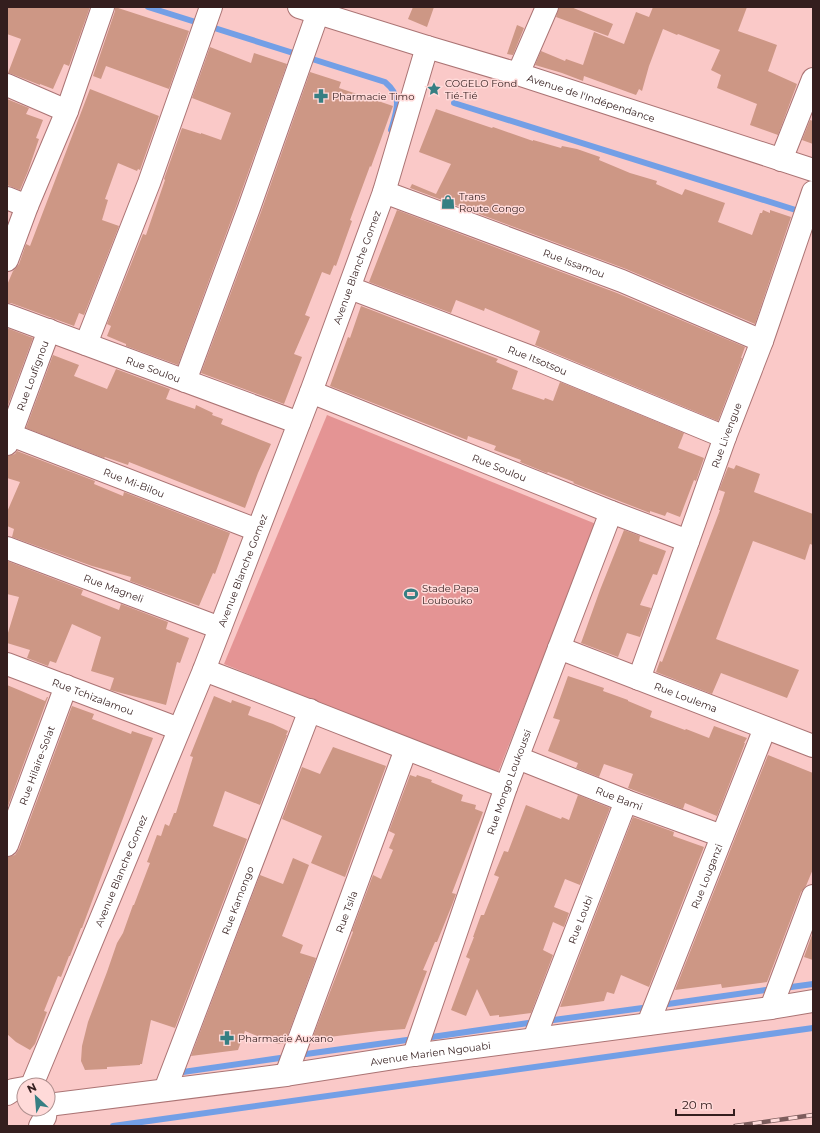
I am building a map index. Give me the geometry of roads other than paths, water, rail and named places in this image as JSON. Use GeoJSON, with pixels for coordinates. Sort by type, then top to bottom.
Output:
{"type":"FeatureCollection","features":[{"type":"Feature","properties":{"kind":"street"},"geometry":{"type":"LineString","coordinates":[[7,260],[27,206],[67,110],[103,7]]}},
{"type":"Feature","properties":{"kind":"street"},"geometry":{"type":"LineString","coordinates":[[86,344],[149,183],[211,7]]}},
{"type":"Feature","properties":{"kind":"street"},"geometry":{"type":"LineString","coordinates":[[518,74],[547,7]]}},
{"type":"Feature","properties":{"kind":"street"},"geometry":{"type":"LineString","coordinates":[[185,381],[249,208],[312,9]]}},
{"type":"Feature","properties":{"kind":"street","name":"Avenue de l'Indépendance"},"geometry":{"type":"LineString","coordinates":[[312,9],[813,170]]}},
{"type":"Feature","properties":{"kind":"street","name":"Avenue Blanche Gomez"},"geometry":{"type":"LineString","coordinates":[[22,1077],[179,729],[204,670],[257,530],[312,392],[350,288],[384,192],[427,47]]}},
{"type":"Feature","properties":{"kind":"street"},"geometry":{"type":"LineString","coordinates":[[781,160],[813,79]]}},
{"type":"Feature","properties":{"kind":"street"},"geometry":{"type":"LineString","coordinates":[[7,86],[67,110]]}},
{"type":"Feature","properties":{"kind":"street","name":"Rue Issamou"},"geometry":{"type":"LineString","coordinates":[[384,192],[622,281],[762,341]]}},
{"type":"Feature","properties":{"kind":"street","name":"Rue Livengue"},"geometry":{"type":"LineString","coordinates":[[639,679],[725,437],[762,341],[813,192]]}},
{"type":"Feature","properties":{"kind":"street"},"geometry":{"type":"LineString","coordinates":[[7,198],[27,206]]}},
{"type":"Feature","properties":{"kind":"street","name":"Rue Itsotsou"},"geometry":{"type":"LineString","coordinates":[[350,288],[532,357],[725,437]]}},
{"type":"Feature","properties":{"kind":"street","name":"Rue Soulou"},"geometry":{"type":"LineString","coordinates":[[7,315],[299,423]]}},
{"type":"Feature","properties":{"kind":"street","name":"Rue Loufignou"},"geometry":{"type":"LineString","coordinates":[[9,440],[49,330]]}},
{"type":"Feature","properties":{"kind":"street","name":"Rue Soulou"},"geometry":{"type":"LineString","coordinates":[[312,392],[611,512],[688,541]]}},
{"type":"Feature","properties":{"kind":"street","name":"Rue Mi-Bilou"},"geometry":{"type":"LineString","coordinates":[[9,440],[257,530]]}},
{"type":"Feature","properties":{"kind":"street","name":"Rue Mongo Loukoussi"},"geometry":{"type":"LineString","coordinates":[[414,1055],[506,787],[611,512]]}},
{"type":"Feature","properties":{"kind":"street","name":"Rue Magneli"},"geometry":{"type":"LineString","coordinates":[[7,548],[220,628]]}},
{"type":"Feature","properties":{"kind":"street","name":"Rue Loulema"},"geometry":{"type":"LineString","coordinates":[[559,648],[813,746]]}},
{"type":"Feature","properties":{"kind":"street","name":"Rue Tchizalamou"},"geometry":{"type":"LineString","coordinates":[[7,664],[179,729]]}},
{"type":"Feature","properties":{"kind":"street"},"geometry":{"type":"LineString","coordinates":[[204,670],[506,787]]}},
{"type":"Feature","properties":{"kind":"street","name":"Rue Hilaire-Solat"},"geometry":{"type":"LineString","coordinates":[[7,845],[66,686]]}},
{"type":"Feature","properties":{"kind":"street","name":"Rue Kamongo"},"geometry":{"type":"LineString","coordinates":[[166,1090],[310,710]]}},
{"type":"Feature","properties":{"kind":"street","name":"Rue Louganzi"},"geometry":{"type":"LineString","coordinates":[[648,1024],[765,728]]}},
{"type":"Feature","properties":{"kind":"street","name":"Rue Tsila"},"geometry":{"type":"LineString","coordinates":[[286,1075],[406,749]]}},
{"type":"Feature","properties":{"kind":"street","name":"Rue Bami"},"geometry":{"type":"LineString","coordinates":[[518,758],[626,801],[722,836]]}},
{"type":"Feature","properties":{"kind":"street","name":"Rue Loubi"},"geometry":{"type":"LineString","coordinates":[[534,1039],[626,801]]}},
{"type":"Feature","properties":{"kind":"street"},"geometry":{"type":"LineString","coordinates":[[771,1008],[813,896]]}},
{"type":"Feature","properties":{"kind":"street","name":"Avenue Marien Ngouabi"},"geometry":{"type":"LineString","coordinates":[[56,1104],[286,1075],[414,1055],[771,1008],[813,1001]]}},
{"type":"Feature","properties":{"kind":"street"},"geometry":{"type":"LineString","coordinates":[[40,1126],[46,1117]]}},
{"type":"Feature","properties":{"kind":"waterway"},"geometry":{"type":"LineString","coordinates":[[148,7],[385,82],[394,93],[397,104],[391,130]]}},
{"type":"Feature","properties":{"kind":"waterway"},"geometry":{"type":"LineString","coordinates":[[454,103],[802,212]]}},
{"type":"Feature","properties":{"kind":"waterway"},"geometry":{"type":"LineString","coordinates":[[784,988],[813,984]]}},
{"type":"Feature","properties":{"kind":"waterway"},"geometry":{"type":"LineString","coordinates":[[661,1005],[773,989]]}},
{"type":"Feature","properties":{"kind":"waterway"},"geometry":{"type":"LineString","coordinates":[[546,1021],[650,1007]]}},
{"type":"Feature","properties":{"kind":"waterway"},"geometry":{"type":"LineString","coordinates":[[425,1038],[535,1022]]}},
{"type":"Feature","properties":{"kind":"waterway"},"geometry":{"type":"LineString","coordinates":[[113,1126],[813,1028]]}},
{"type":"Feature","properties":{"kind":"waterway"},"geometry":{"type":"LineString","coordinates":[[299,1055],[414,1039]]}},
{"type":"Feature","properties":{"kind":"waterway"},"geometry":{"type":"LineString","coordinates":[[176,1073],[287,1057]]}},
{"type":"Feature","properties":{"kind":"railway"},"geometry":{"type":"LineString","coordinates":[[735,1126],[813,1115]]}},
{"type":"Feature","properties":{"kind":"place","name":"COGELO Fond Tié-Tié"},"geometry":{"type":"Point","coordinates":[434,89]}},
{"type":"Feature","properties":{"kind":"place","name":"Pharmacie Timo"},"geometry":{"type":"Point","coordinates":[321,96]}},
{"type":"Feature","properties":{"kind":"place","name":"Trans Route Congo"},"geometry":{"type":"Point","coordinates":[448,202]}},
{"type":"Feature","properties":{"kind":"place","name":"Stade Papa Loubouko"},"geometry":{"type":"Point","coordinates":[411,594]}},
{"type":"Feature","properties":{"kind":"place","name":"Pharmacie Auxano"},"geometry":{"type":"Point","coordinates":[227,1038]}}]}
